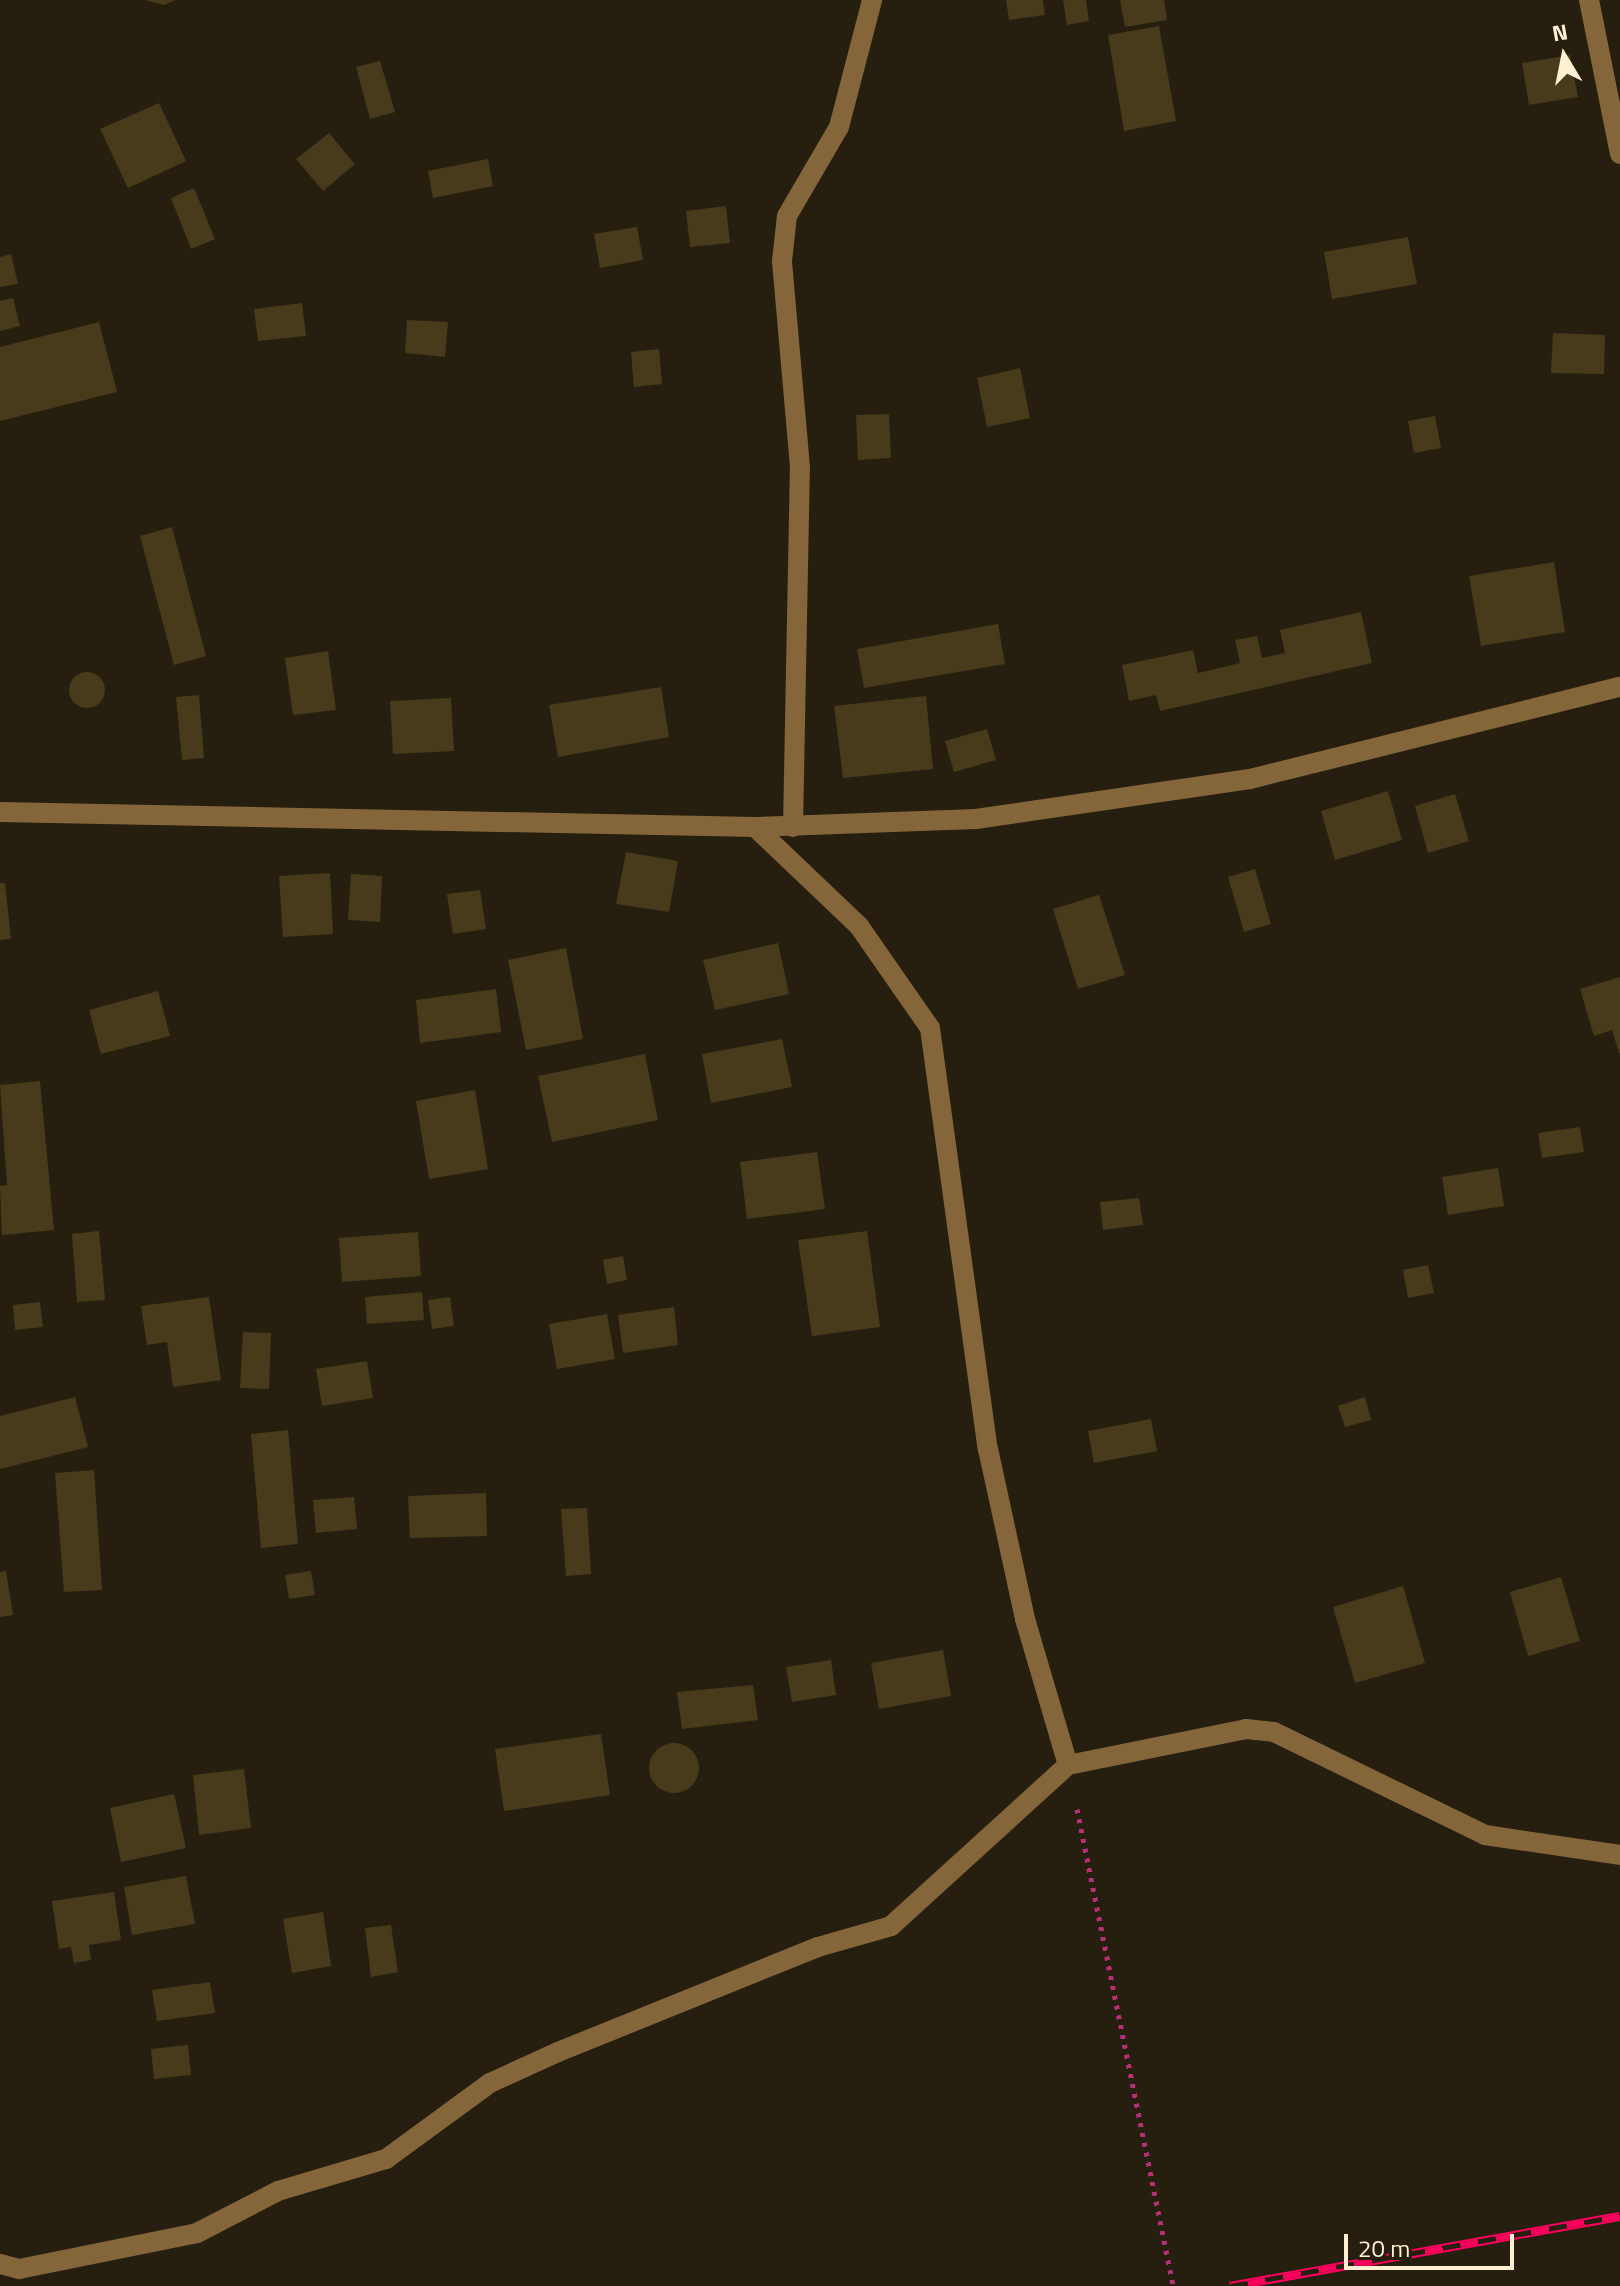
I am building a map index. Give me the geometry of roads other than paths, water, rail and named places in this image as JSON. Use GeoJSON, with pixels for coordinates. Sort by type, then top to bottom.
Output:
{"type":"FeatureCollection","features":[{"type":"Feature","properties":{"kind":"street"},"geometry":{"type":"LineString","coordinates":[[793,827],[800,467],[782,261],[787,216],[839,127],[872,0]]}},
{"type":"Feature","properties":{"kind":"street"},"geometry":{"type":"LineString","coordinates":[[1589,0],[1620,154]]}},
{"type":"Feature","properties":{"kind":"street"},"geometry":{"type":"LineString","coordinates":[[0,812],[673,821],[755,827],[976,819],[1250,779],[1620,687]]}},
{"type":"Feature","properties":{"kind":"street"},"geometry":{"type":"LineString","coordinates":[[755,827],[859,926],[930,1028],[988,1449],[1025,1619],[1068,1765]]}},
{"type":"Feature","properties":{"kind":"street"},"geometry":{"type":"LineString","coordinates":[[0,2264],[19,2269],[197,2233],[278,2191],[386,2159],[490,2083],[558,2052],[818,1947],[891,1926],[1068,1765],[1246,1729],[1274,1732],[1485,1835],[1620,1855]]}},
{"type":"Feature","properties":{"kind":"railway"},"geometry":{"type":"LineString","coordinates":[[1230,2286],[1620,2216]]}}]}
